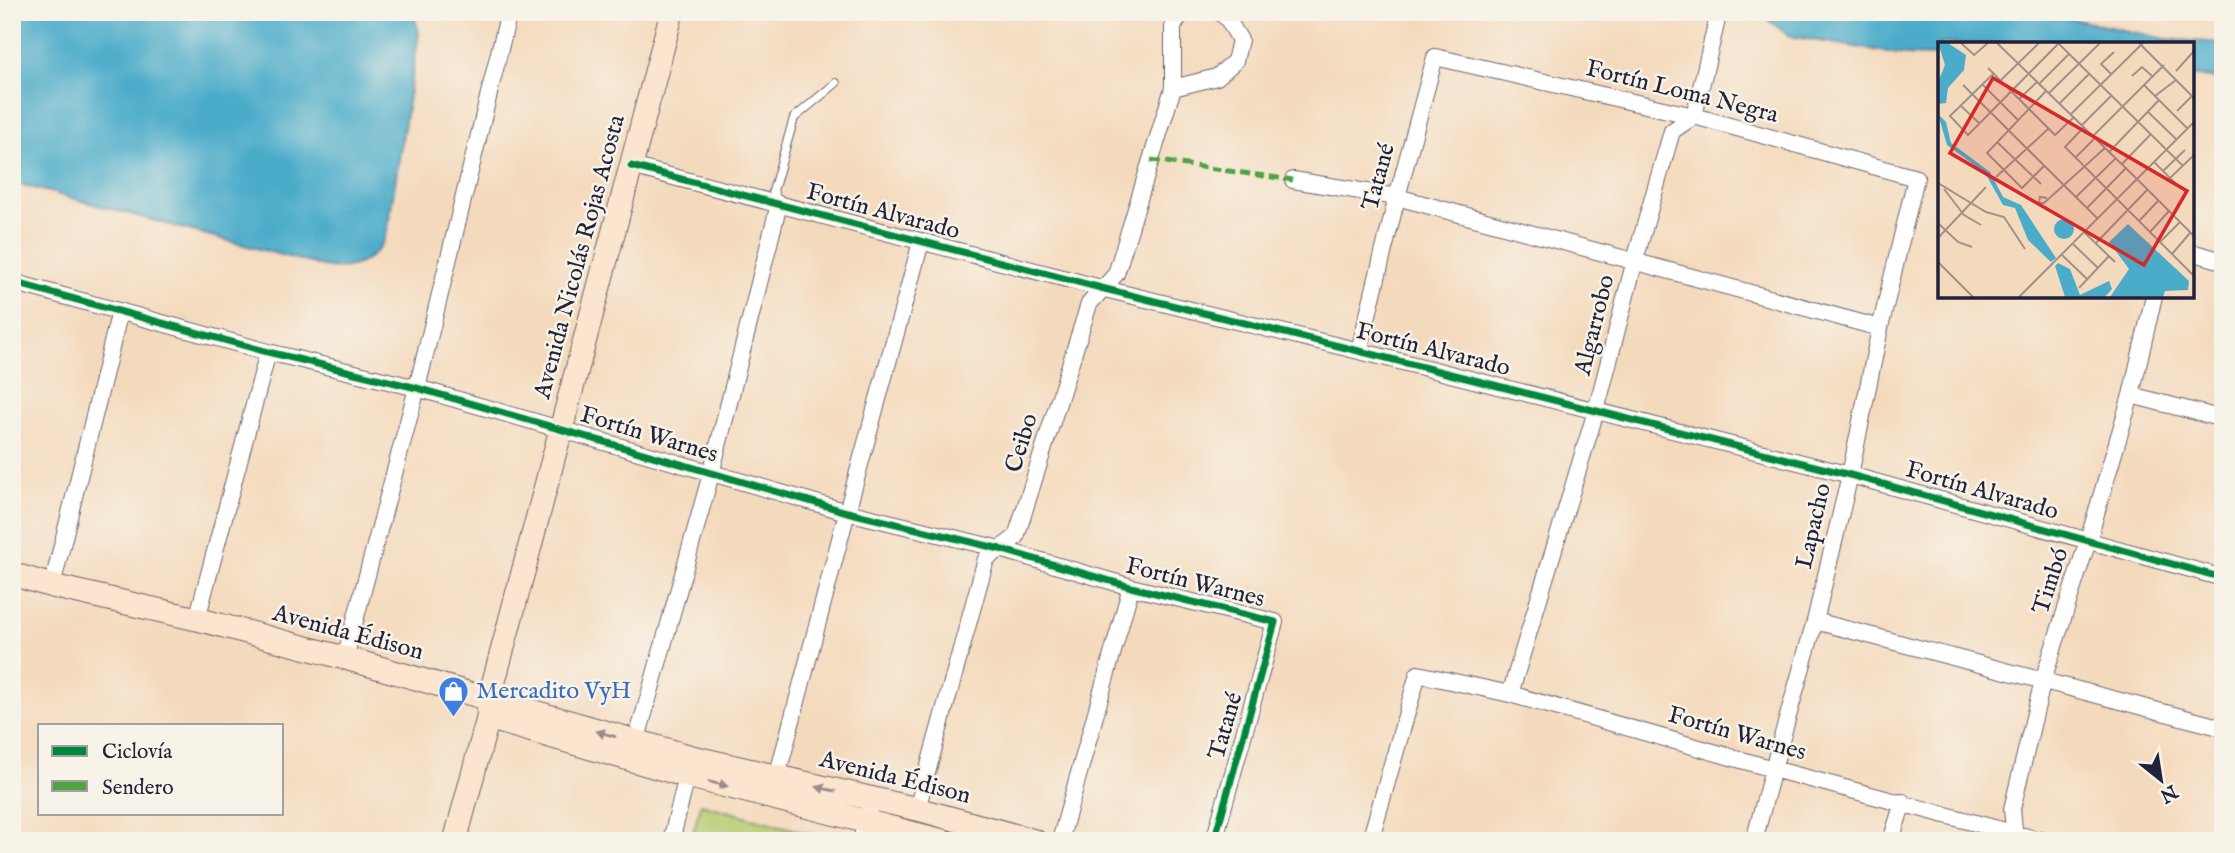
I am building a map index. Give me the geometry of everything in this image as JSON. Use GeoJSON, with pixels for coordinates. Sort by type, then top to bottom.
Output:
{"type":"FeatureCollection","features":[{"type":"Feature","properties":{"kind":"street"},"geometry":{"type":"LineString","coordinates":[[345,658],[417,388],[509,12]]}},
{"type":"Feature","properties":{"kind":"street","name":"Avenida Nicolás Rojas Acosta"},"geometry":{"type":"LineString","coordinates":[[455,841],[672,12]]}},
{"type":"Feature","properties":{"kind":"street","name":"Ceibo"},"geometry":{"type":"LineString","coordinates":[[917,809],[986,559],[1016,537],[1089,304],[1116,274],[1173,88],[1173,27],[1182,12]]}},
{"type":"Feature","properties":{"kind":"street"},"geometry":{"type":"LineString","coordinates":[[1173,88],[1217,77],[1236,61],[1240,40],[1227,18],[1219,12]]}},
{"type":"Feature","properties":{"kind":"street"},"geometry":{"type":"LineString","coordinates":[[1694,116],[1718,16]]}},
{"type":"Feature","properties":{"kind":"street","name":"Fortín Loma Negra"},"geometry":{"type":"LineString","coordinates":[[1436,57],[1694,116],[1916,178]]}},
{"type":"Feature","properties":{"kind":"street","name":"Tatané"},"geometry":{"type":"LineString","coordinates":[[1359,351],[1397,197],[1436,57]]}},
{"type":"Feature","properties":{"kind":"street","name":"Algarrobo"},"geometry":{"type":"LineString","coordinates":[[1510,694],[1596,411],[1672,131],[1694,116]]}},
{"type":"Feature","properties":{"kind":"street","name":"Fortín Alvarado"},"geometry":{"type":"LineString","coordinates":[[631,166],[1105,289],[1850,475],[2223,578]]}},
{"type":"Feature","properties":{"kind":"street","name":"Lapacho"},"geometry":{"type":"LineString","coordinates":[[1754,841],[1815,621],[1916,178]]}},
{"type":"Feature","properties":{"kind":"street"},"geometry":{"type":"LineString","coordinates":[[1293,180],[1397,197],[1880,328]]}},
{"type":"Feature","properties":{"kind":"street"},"geometry":{"type":"LineString","coordinates":[[636,742],[711,474],[779,204]]}},
{"type":"Feature","properties":{"kind":"street"},"geometry":{"type":"LineString","coordinates":[[777,777],[922,242]]}},
{"type":"Feature","properties":{"kind":"street"},"geometry":{"type":"LineString","coordinates":[[2193,252],[2223,261]]}},
{"type":"Feature","properties":{"kind":"street","name":"Fortín Warnes"},"geometry":{"type":"LineString","coordinates":[[12,282],[268,352],[417,388],[847,512],[1000,549],[1131,587],[1275,622]]}},
{"type":"Feature","properties":{"kind":"street","name":"Timbó"},"geometry":{"type":"LineString","coordinates":[[2015,836],[2012,809],[2043,680],[2088,541],[2130,396],[2154,298]]}},
{"type":"Feature","properties":{"kind":"street"},"geometry":{"type":"LineString","coordinates":[[52,586],[120,311]]}},
{"type":"Feature","properties":{"kind":"street"},"geometry":{"type":"LineString","coordinates":[[197,619],[268,352]]}},
{"type":"Feature","properties":{"kind":"street"},"geometry":{"type":"LineString","coordinates":[[2130,396],[2223,419]]}},
{"type":"Feature","properties":{"kind":"street","name":"Avenida Édison"},"geometry":{"type":"LineString","coordinates":[[12,574],[345,658],[488,709],[943,841]]}},
{"type":"Feature","properties":{"kind":"street"},"geometry":{"type":"LineString","coordinates":[[1060,841],[1131,587]]}},
{"type":"Feature","properties":{"kind":"street"},"geometry":{"type":"LineString","coordinates":[[1815,621],[2223,728]]}},
{"type":"Feature","properties":{"kind":"street","name":"Tatané"},"geometry":{"type":"LineString","coordinates":[[1214,841],[1275,622]]}},
{"type":"Feature","properties":{"kind":"street","name":"Fortín Warnes"},"geometry":{"type":"LineString","coordinates":[[1370,841],[1418,674],[1510,694],[1773,769],[1903,802],[2015,836],[2043,841]]}},
{"type":"Feature","properties":{"kind":"street","name":"Avenida Édison"},"geometry":{"type":"LineString","coordinates":[[488,709],[636,742],[690,767],[777,777],[866,820],[917,809],[1035,841]]}},
{"type":"Feature","properties":{"kind":"street"},"geometry":{"type":"LineString","coordinates":[[671,841],[690,767]]}},
{"type":"Feature","properties":{"kind":"street"},"geometry":{"type":"LineString","coordinates":[[1891,841],[1903,802]]}},
{"type":"Feature","properties":{"kind":"lane"},"geometry":{"type":"LineString","coordinates":[[779,204],[773,191],[794,118],[836,83]]}},
{"type":"Feature","properties":{"kind":"green space"},"geometry":{"type":"Polygon","coordinates":[[[701,804],[836,841],[691,841],[701,804]]]}},
{"type":"Feature","properties":{"kind":"water"},"geometry":{"type":"Polygon","coordinates":[[[12,12],[413,12],[419,33],[388,227],[380,246],[359,264],[329,268],[12,182],[12,12]]]}},
{"type":"Feature","properties":{"kind":"water"},"geometry":{"type":"Polygon","coordinates":[[[1759,12],[2020,14],[2082,21],[2165,39],[2223,43],[2223,80],[2193,75],[2193,42],[1938,42],[1938,56],[1904,55],[1789,36],[1759,12]]]}},
{"type":"Feature","properties":{"kind":"marked path"},"geometry":{"type":"LineString","coordinates":[[1151,160],[1293,180]]}},
{"type":"Feature","properties":{"kind":"cycle path"},"geometry":{"type":"LineString","coordinates":[[631,166],[1105,289],[1850,475],[2223,578]]}},
{"type":"Feature","properties":{"kind":"cycle path"},"geometry":{"type":"LineString","coordinates":[[12,282],[268,352],[417,388],[847,512],[1000,549],[1131,587],[1275,622],[1214,841]]}},
{"type":"Feature","properties":{"kind":"place","name":"Mercadito VyH"},"geometry":{"type":"Point","coordinates":[453,718]}}]}
